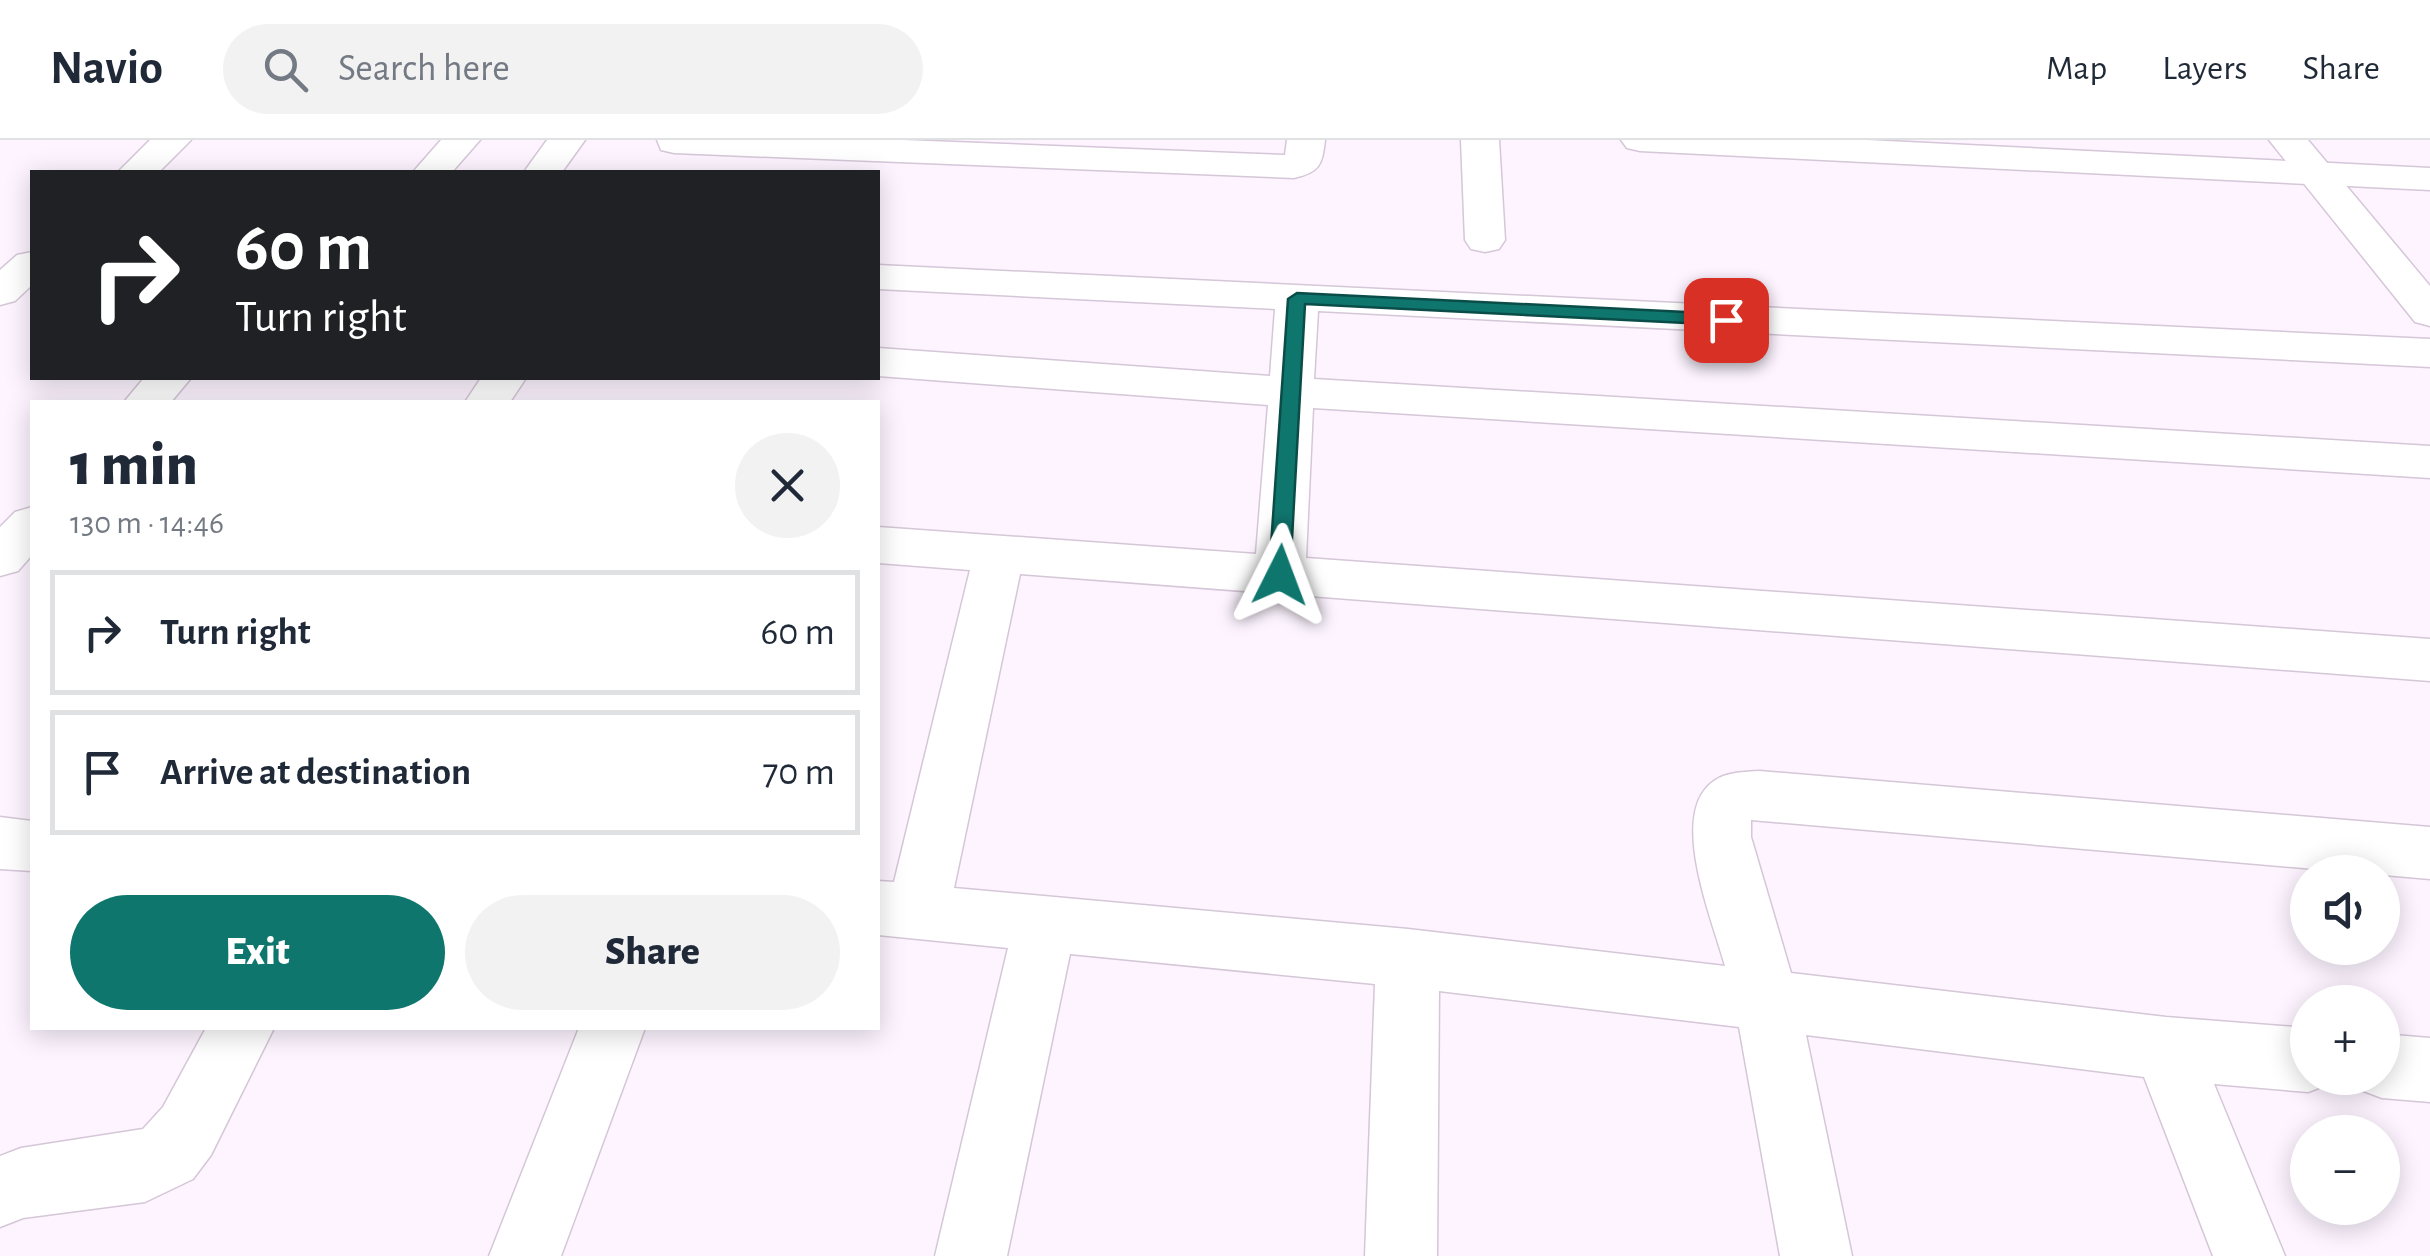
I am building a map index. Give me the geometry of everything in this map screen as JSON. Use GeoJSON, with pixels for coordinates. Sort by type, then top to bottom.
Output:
{"type":"FeatureCollection","features":[{"type":"Feature","properties":{"kind":"street"},"geometry":{"type":"LineString","coordinates":[[139,170],[172,140]]}},
{"type":"Feature","properties":{"kind":"street"},"geometry":{"type":"LineString","coordinates":[[434,170],[460,140]]}},
{"type":"Feature","properties":{"kind":"street"},"geometry":{"type":"LineString","coordinates":[[544,170],[566,140]]}},
{"type":"Feature","properties":{"kind":"street"},"geometry":{"type":"LineString","coordinates":[[654,170],[675,141],[1294,167],[1303,164],[1306,140]]}},
{"type":"Feature","properties":{"kind":"street"},"geometry":{"type":"LineString","coordinates":[[1480,140],[1485,240]]}},
{"type":"Feature","properties":{"kind":"street"},"geometry":{"type":"LineString","coordinates":[[1640,140],[2430,179]]}},
{"type":"Feature","properties":{"kind":"street"},"geometry":{"type":"LineString","coordinates":[[2288,140],[2430,313]]}},
{"type":"Feature","properties":{"kind":"street"},"geometry":{"type":"LineString","coordinates":[[0,292],[30,266]]}},
{"type":"Feature","properties":{"kind":"street"},"geometry":{"type":"LineString","coordinates":[[880,277],[2430,353]]}},
{"type":"Feature","properties":{"kind":"street"},"geometry":{"type":"LineString","coordinates":[[1280,575],[1297,299]]}},
{"type":"Feature","properties":{"kind":"street"},"geometry":{"type":"LineString","coordinates":[[880,362],[1290,392],[2430,462]]}},
{"type":"Feature","properties":{"kind":"street"},"geometry":{"type":"LineString","coordinates":[[148,400],[167,380]]}},
{"type":"Feature","properties":{"kind":"street"},"geometry":{"type":"LineString","coordinates":[[0,558],[30,526]]}},
{"type":"Feature","properties":{"kind":"street"},"geometry":{"type":"LineString","coordinates":[[880,545],[2430,660]]}},
{"type":"Feature","properties":{"kind":"street"},"geometry":{"type":"LineString","coordinates":[[999,554],[898,909],[1408,958],[2166,1048],[2290,1058]]}},
{"type":"Feature","properties":{"kind":"street"},"geometry":{"type":"LineString","coordinates":[[1816,1256],[1768,1002],[1722,837],[1722,811],[1735,797],[1759,795],[2430,853]]}},
{"type":"Feature","properties":{"kind":"street"},"geometry":{"type":"LineString","coordinates":[[0,843],[30,846]]}},
{"type":"Feature","properties":{"kind":"street"},"geometry":{"type":"LineString","coordinates":[[970,1256],[1045,923]]}},
{"type":"Feature","properties":{"kind":"street"},"geometry":{"type":"LineString","coordinates":[[1401,1256],[1408,958]]}},
{"type":"Feature","properties":{"kind":"street"},"geometry":{"type":"LineString","coordinates":[[0,1192],[21,1183],[145,1167],[168,1154],[187,1131],[240,1030]]}},
{"type":"Feature","properties":{"kind":"street"},"geometry":{"type":"LineString","coordinates":[[525,1256],[611,1030]]}},
{"type":"Feature","properties":{"kind":"street"},"geometry":{"type":"LineString","coordinates":[[2166,1048],[2250,1256]]}},
{"type":"Feature","properties":{"kind":"street"},"geometry":{"type":"LineString","coordinates":[[2400,1068],[2430,1070]]}},
{"type":"Feature","properties":{"kind":"route"},"geometry":{"type":"LineString","coordinates":[[1280,575],[1297,299],[1726,320]]}}]}
